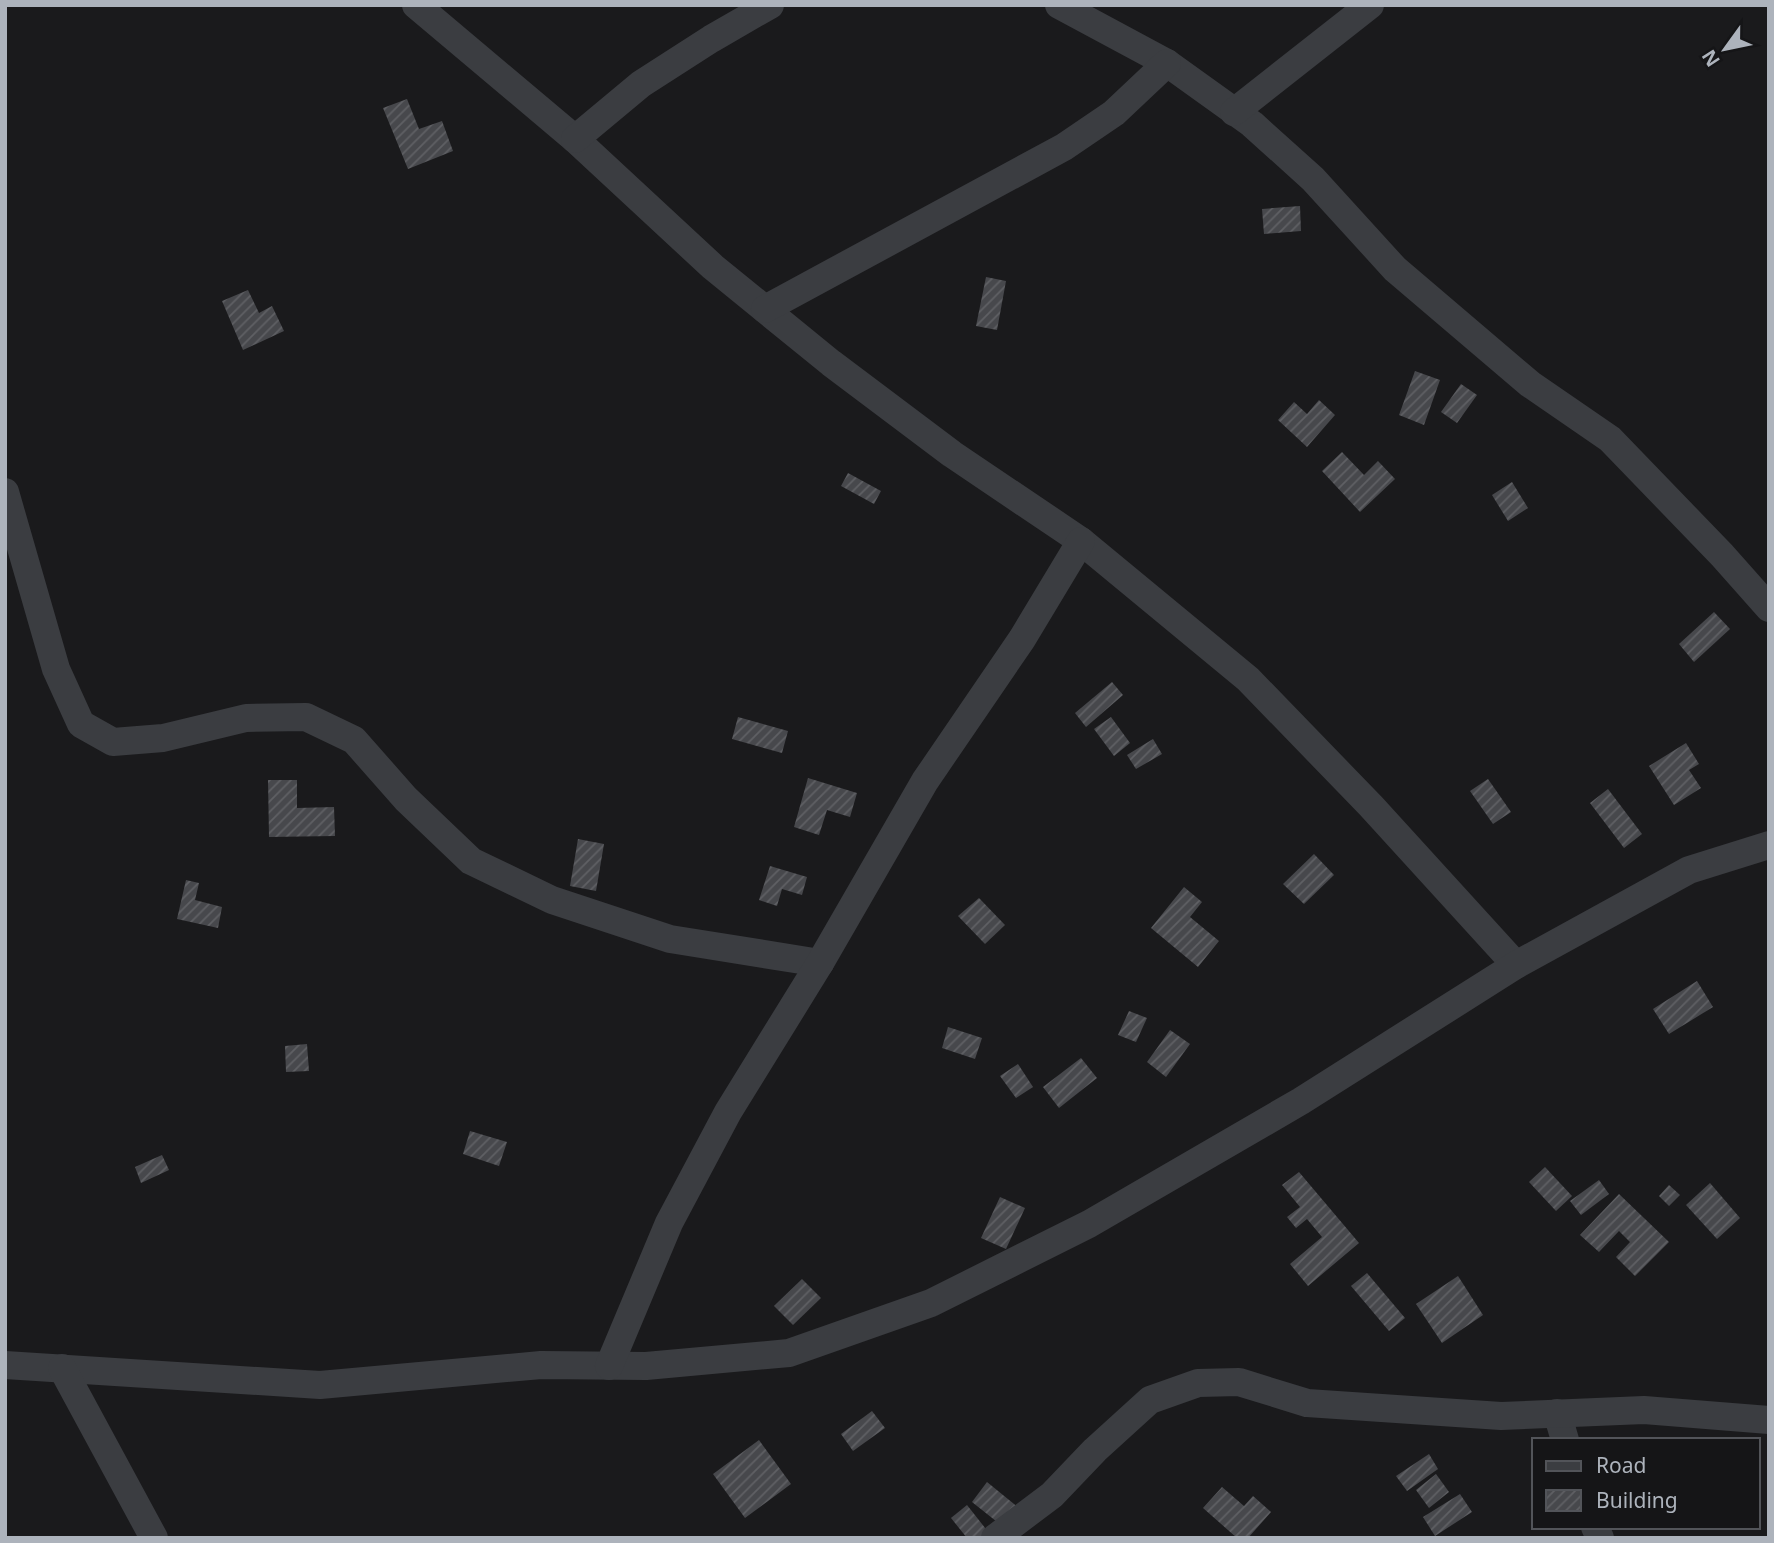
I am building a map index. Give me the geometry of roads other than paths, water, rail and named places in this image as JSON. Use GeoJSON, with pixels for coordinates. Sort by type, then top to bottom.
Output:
{"type":"FeatureCollection","features":[{"type":"Feature","properties":{"kind":"street"},"geometry":{"type":"LineString","coordinates":[[416,5],[575,139],[713,267],[831,363],[952,454],[1081,541],[1248,679],[1371,806],[1516,965]]}},
{"type":"Feature","properties":{"kind":"street"},"geometry":{"type":"LineString","coordinates":[[575,139],[641,84],[710,39],[770,5]]}},
{"type":"Feature","properties":{"kind":"street"},"geometry":{"type":"LineString","coordinates":[[1059,5],[1167,64],[1252,124],[1313,179],[1395,269],[1530,384],[1610,439],[1723,555],[1769,608]]}},
{"type":"Feature","properties":{"kind":"street"},"geometry":{"type":"LineString","coordinates":[[1234,112],[1370,5]]}},
{"type":"Feature","properties":{"kind":"street"},"geometry":{"type":"LineString","coordinates":[[765,309],[1064,147],[1114,113],[1167,64]]}},
{"type":"Feature","properties":{"kind":"street"},"geometry":{"type":"LineString","coordinates":[[5,492],[56,668],[81,724],[113,742],[163,738],[246,718],[306,717],[354,740],[406,799],[471,861],[552,900],[670,939],[820,963]]}},
{"type":"Feature","properties":{"kind":"street"},"geometry":{"type":"LineString","coordinates":[[609,1366],[669,1223],[729,1112],[820,963],[925,781],[1022,639],[1081,541]]}},
{"type":"Feature","properties":{"kind":"street"},"geometry":{"type":"LineString","coordinates":[[5,1365],[320,1385],[541,1365],[646,1366],[789,1353],[931,1303],[1101,1217],[1301,1101],[1516,965],[1689,870],[1769,845]]}},
{"type":"Feature","properties":{"kind":"street"},"geometry":{"type":"LineString","coordinates":[[62,1368],[154,1538]]}},
{"type":"Feature","properties":{"kind":"street"},"geometry":{"type":"LineString","coordinates":[[995,1538],[1052,1495],[1095,1450],[1150,1400],[1198,1383],[1239,1381],[1307,1403],[1502,1416],[1561,1427],[1644,1410],[1769,1420]]}}]}
